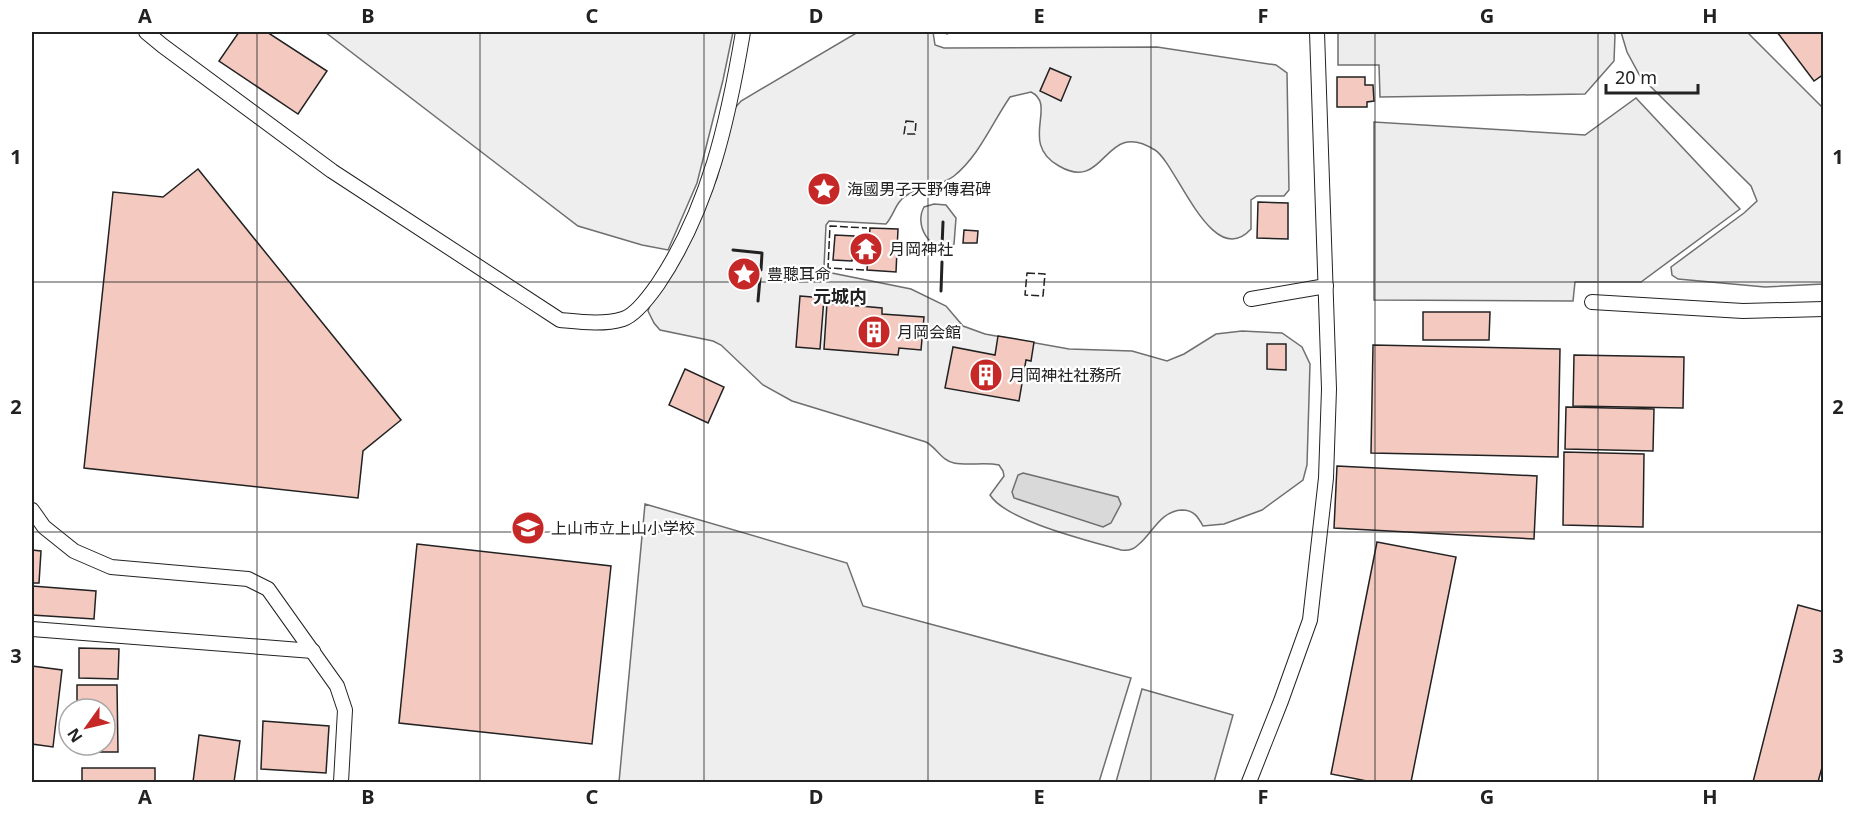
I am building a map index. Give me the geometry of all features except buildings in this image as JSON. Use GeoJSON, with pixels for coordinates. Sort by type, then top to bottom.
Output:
{"type":"FeatureCollection","features":[{"type":"Feature","properties":{"kind":"lane"},"geometry":{"type":"LineString","coordinates":[[146,32],[332,171],[560,320],[594,323],[625,319],[648,298],[676,257],[711,178],[734,84],[743,32]]}},
{"type":"Feature","properties":{"kind":"lane"},"geometry":{"type":"LineString","coordinates":[[1249,783],[1310,620],[1326,478],[1329,389],[1317,32]]}},
{"type":"Feature","properties":{"kind":"lane"},"geometry":{"type":"LineString","coordinates":[[1251,299],[1326,286]]}},
{"type":"Feature","properties":{"kind":"lane"},"geometry":{"type":"LineString","coordinates":[[1592,303],[1743,311],[1824,309]]}},
{"type":"Feature","properties":{"kind":"lane"},"geometry":{"type":"LineString","coordinates":[[32,510],[44,527],[74,551],[111,567],[248,579],[268,589],[337,686],[345,710],[340,783]]}},
{"type":"Feature","properties":{"kind":"lane"},"geometry":{"type":"LineString","coordinates":[[32,629],[313,651]]}},
{"type":"Feature","properties":{"kind":"shaded area"},"geometry":{"type":"Polygon","coordinates":[[[325,32],[733,32],[697,183],[668,250],[642,245],[578,226],[325,32]]]}},
{"type":"Feature","properties":{"kind":"shaded area"},"geometry":{"type":"Polygon","coordinates":[[[858,32],[933,32],[935,45],[944,48],[1157,47],[1276,65],[1287,73],[1289,190],[1284,196],[1257,196],[1251,200],[1251,229],[1237,239],[1223,237],[1209,227],[1164,159],[1155,150],[1138,142],[1125,143],[1114,148],[1097,165],[1087,171],[1075,172],[1059,166],[1047,157],[1041,147],[1039,136],[1041,106],[1038,98],[1031,92],[1010,97],[978,149],[963,168],[949,180],[912,192],[903,198],[886,224],[829,221],[826,225],[824,267],[827,272],[911,289],[946,306],[963,326],[985,334],[1069,349],[1132,351],[1167,361],[1184,354],[1216,334],[1242,331],[1282,333],[1302,347],[1310,364],[1307,465],[1303,480],[1262,510],[1224,524],[1203,526],[1193,513],[1186,510],[1174,511],[1162,518],[1136,547],[1121,550],[1050,529],[1013,513],[999,504],[990,495],[1004,476],[999,465],[950,462],[926,442],[792,401],[763,385],[721,345],[713,341],[660,330],[648,311],[651,302],[683,256],[717,178],[734,109],[741,101],[858,32]]]}},
{"type":"Feature","properties":{"kind":"shaded area"},"geometry":{"type":"Polygon","coordinates":[[[1338,32],[1613,32],[1615,35],[1614,61],[1585,94],[1380,97],[1379,65],[1338,65],[1338,32]]]}},
{"type":"Feature","properties":{"kind":"shaded area"},"geometry":{"type":"Polygon","coordinates":[[[1621,32],[1747,32],[1823,108],[1823,284],[1765,287],[1678,279],[1672,275],[1671,267],[1757,201],[1751,186],[1640,76],[1627,52],[1621,32]]]}},
{"type":"Feature","properties":{"kind":"shaded area"},"geometry":{"type":"Polygon","coordinates":[[[1636,98],[1740,209],[1641,282],[1575,282],[1573,301],[1374,300],[1374,122],[1585,135],[1636,98]]]}},
{"type":"Feature","properties":{"kind":"shaded area"},"geometry":{"type":"Polygon","coordinates":[[[934,204],[946,205],[956,218],[954,244],[951,248],[936,245],[930,241],[922,229],[921,214],[924,207],[934,204]]]}},
{"type":"Feature","properties":{"kind":"shaded area"},"geometry":{"type":"Polygon","coordinates":[[[1023,473],[1118,497],[1121,504],[1111,523],[1103,527],[1014,498],[1012,492],[1018,475],[1023,473]]]}},
{"type":"Feature","properties":{"kind":"shaded area"},"geometry":{"type":"Polygon","coordinates":[[[645,504],[847,563],[863,606],[1131,678],[1099,782],[619,782],[645,504]]]}},
{"type":"Feature","properties":{"kind":"shaded area"},"geometry":{"type":"Polygon","coordinates":[[[1142,689],[1233,715],[1214,782],[1116,782],[1142,689]]]}},
{"type":"Feature","properties":{"kind":"fence"},"geometry":{"type":"LineString","coordinates":[[906,121],[916,122],[915,134],[904,134],[906,121]]}},
{"type":"Feature","properties":{"kind":"fence"},"geometry":{"type":"LineString","coordinates":[[864,270],[828,268],[830,226],[867,228]]}},
{"type":"Feature","properties":{"kind":"fence"},"geometry":{"type":"LineString","coordinates":[[1027,273],[1045,274],[1043,296],[1025,295],[1027,273]]}},
{"type":"Feature","properties":{"kind":"wall"},"geometry":{"type":"LineString","coordinates":[[942,247],[943,222]]}},
{"type":"Feature","properties":{"kind":"wall"},"geometry":{"type":"LineString","coordinates":[[733,250],[762,253],[761,270]]}},
{"type":"Feature","properties":{"kind":"wall"},"geometry":{"type":"LineString","coordinates":[[941,291],[942,262]]}},
{"type":"Feature","properties":{"kind":"wall"},"geometry":{"type":"LineString","coordinates":[[758,301],[760,278]]}},
{"type":"Feature","properties":{"kind":"place","name":"海國男子天野傳君碑"},"geometry":{"type":"Point","coordinates":[824,189]}},
{"type":"Feature","properties":{"kind":"place","name":"月岡神社"},"geometry":{"type":"Point","coordinates":[866,249]}},
{"type":"Feature","properties":{"kind":"place","name":"豊聰耳命"},"geometry":{"type":"Point","coordinates":[744,274]}},
{"type":"Feature","properties":{"kind":"place","name":"月岡会館"},"geometry":{"type":"Point","coordinates":[874,332]}},
{"type":"Feature","properties":{"kind":"place","name":"月岡神社社務所"},"geometry":{"type":"Point","coordinates":[986,375]}},
{"type":"Feature","properties":{"kind":"place","name":"上山市立上山小学校"},"geometry":{"type":"Point","coordinates":[528,528]}},
{"type":"Feature","properties":{"kind":"district","name":"元城内"},"geometry":{"type":"Point","coordinates":[840,296]}}]}
